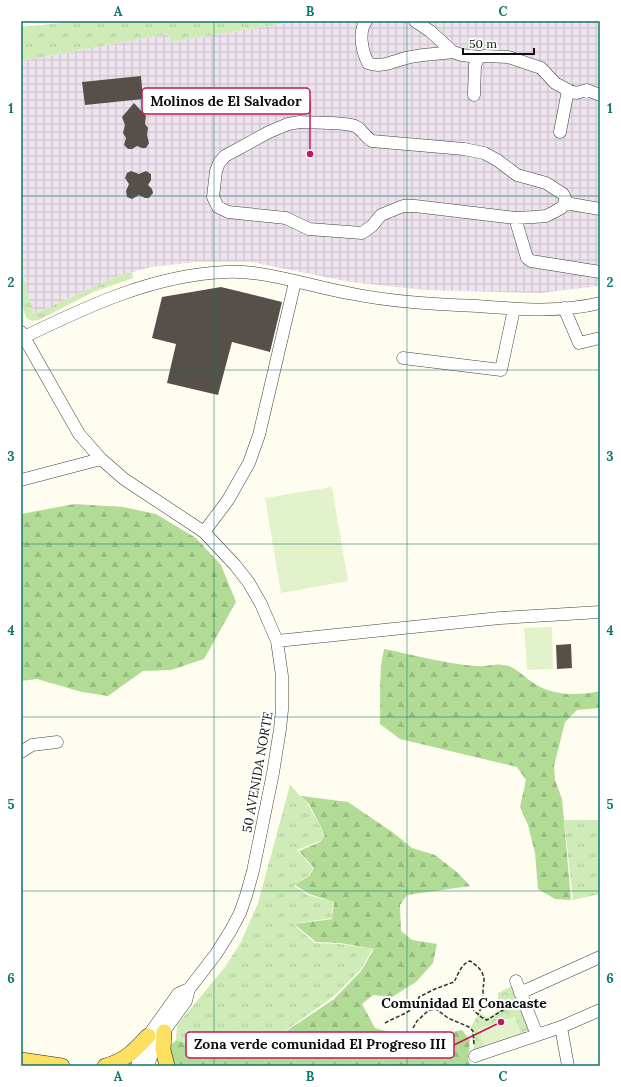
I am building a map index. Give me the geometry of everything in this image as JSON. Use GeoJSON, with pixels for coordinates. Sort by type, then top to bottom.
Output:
{"type":"FeatureCollection","features":[{"type":"Feature","properties":{"kind":"main road"},"geometry":{"type":"LineString","coordinates":[[164,1032],[163,1050],[167,1066]]}},
{"type":"Feature","properties":{"kind":"main road"},"geometry":{"type":"LineString","coordinates":[[104,1066],[123,1059],[148,1036]]}},
{"type":"Feature","properties":{"kind":"main road"},"geometry":{"type":"LineString","coordinates":[[21,1060],[62,1066]]}},
{"type":"Feature","properties":{"kind":"street"},"geometry":{"type":"LineString","coordinates":[[366,21],[362,26],[361,36],[364,56],[368,63],[382,64],[411,57],[453,52]]}},
{"type":"Feature","properties":{"kind":"street"},"geometry":{"type":"LineString","coordinates":[[415,21],[430,31],[453,52],[479,58],[490,56],[508,57],[541,68],[555,83],[568,90],[576,93],[587,90],[600,95]]}},
{"type":"Feature","properties":{"kind":"street"},"geometry":{"type":"LineString","coordinates":[[474,95],[476,65],[479,58]]}},
{"type":"Feature","properties":{"kind":"street"},"geometry":{"type":"LineString","coordinates":[[560,132],[568,90]]}},
{"type":"Feature","properties":{"kind":"street"},"geometry":{"type":"LineString","coordinates":[[300,122],[356,127],[372,140],[464,149],[484,153],[497,160],[517,175],[546,183],[563,194],[565,203],[560,208],[546,216],[515,218],[415,206],[403,206],[381,215],[372,226],[362,233],[309,229],[286,218],[223,211],[218,207],[213,197],[216,171],[219,163],[225,156],[269,132],[288,124],[300,122]]}},
{"type":"Feature","properties":{"kind":"street"},"geometry":{"type":"LineString","coordinates":[[565,203],[600,209]]}},
{"type":"Feature","properties":{"kind":"street"},"geometry":{"type":"LineString","coordinates":[[515,218],[527,258],[532,261],[600,272]]}},
{"type":"Feature","properties":{"kind":"street"},"geometry":{"type":"LineString","coordinates":[[22,335],[113,297],[170,280],[226,272],[274,276],[375,299],[399,302],[514,309],[564,308],[600,303]]}},
{"type":"Feature","properties":{"kind":"street"},"geometry":{"type":"LineString","coordinates":[[204,532],[228,500],[249,463],[259,435],[296,282]]}},
{"type":"Feature","properties":{"kind":"street"},"geometry":{"type":"LineString","coordinates":[[564,308],[579,343],[600,338]]}},
{"type":"Feature","properties":{"kind":"street"},"geometry":{"type":"LineString","coordinates":[[403,358],[501,370],[514,309]]}},
{"type":"Feature","properties":{"kind":"street","name":"50 AVENIDA NORTE"},"geometry":{"type":"LineString","coordinates":[[22,335],[79,434],[101,459],[124,479],[204,532],[235,564],[249,583],[261,604],[277,642],[282,676],[282,710],[273,773],[253,871],[246,896],[231,930],[216,954],[189,989],[186,1001],[154,1048],[148,1066]]}},
{"type":"Feature","properties":{"kind":"street"},"geometry":{"type":"LineString","coordinates":[[21,480],[101,459]]}},
{"type":"Feature","properties":{"kind":"street"},"geometry":{"type":"LineString","coordinates":[[277,642],[500,618],[600,612]]}},
{"type":"Feature","properties":{"kind":"street"},"geometry":{"type":"LineString","coordinates":[[21,752],[32,745],[57,742]]}},
{"type":"Feature","properties":{"kind":"street"},"geometry":{"type":"LineString","coordinates":[[537,1035],[520,992],[600,957]]}},
{"type":"Feature","properties":{"kind":"street","name":"50 AVENIDA NORTE"},"geometry":{"type":"LineString","coordinates":[[137,1066],[141,1051],[148,1036],[178,994],[189,989]]}},
{"type":"Feature","properties":{"kind":"street"},"geometry":{"type":"LineString","coordinates":[[475,1052],[561,1027],[600,1010]]}},
{"type":"Feature","properties":{"kind":"street"},"geometry":{"type":"LineString","coordinates":[[561,1027],[568,1066]]}},
{"type":"Feature","properties":{"kind":"path"},"geometry":{"type":"LineString","coordinates":[[385,1023],[413,1009],[418,1004],[419,997],[439,987],[454,982],[462,967],[470,961],[477,965],[484,980],[482,1007],[478,1014]]}},
{"type":"Feature","properties":{"kind":"path"},"geometry":{"type":"LineString","coordinates":[[470,997],[468,1002],[470,1006],[482,1019],[487,1020],[503,1010],[520,992]]}},
{"type":"Feature","properties":{"kind":"path"},"geometry":{"type":"LineString","coordinates":[[413,1028],[417,1021],[428,1010],[436,1009],[442,1015],[469,1027],[473,1031],[475,1052]]}},
{"type":"Feature","properties":{"kind":"shaded area"},"geometry":{"type":"Polygon","coordinates":[[[299,21],[600,21],[600,286],[541,293],[425,290],[350,282],[252,262],[196,262],[151,267],[115,277],[34,314],[24,278],[21,247],[21,61],[168,34],[170,42],[299,21]]]}},
{"type":"Feature","properties":{"kind":"green space"},"geometry":{"type":"Polygon","coordinates":[[[80,21],[299,21],[170,42],[168,34],[21,61],[21,27],[80,21]]]}},
{"type":"Feature","properties":{"kind":"green space"},"geometry":{"type":"Polygon","coordinates":[[[21,247],[24,278],[34,314],[115,277],[132,272],[133,278],[93,292],[39,320],[34,321],[27,318],[22,304],[21,247]]]}},
{"type":"Feature","properties":{"kind":"green space"},"geometry":{"type":"Polygon","coordinates":[[[332,487],[348,581],[281,593],[265,498],[332,487]]]}},
{"type":"Feature","properties":{"kind":"green space"},"geometry":{"type":"Polygon","coordinates":[[[74,504],[123,507],[156,514],[196,538],[221,565],[236,602],[204,659],[171,670],[143,671],[108,696],[82,692],[37,679],[21,681],[21,514],[74,504]]]}},
{"type":"Feature","properties":{"kind":"green space"},"geometry":{"type":"Polygon","coordinates":[[[552,627],[553,669],[527,670],[524,628],[552,627]]]}},
{"type":"Feature","properties":{"kind":"green space"},"geometry":{"type":"Polygon","coordinates":[[[384,649],[453,663],[477,666],[498,664],[508,666],[539,687],[565,694],[583,694],[600,691],[600,708],[577,710],[565,722],[554,766],[555,780],[562,799],[571,900],[555,899],[538,889],[535,853],[528,825],[520,807],[526,780],[517,767],[400,739],[380,724],[380,677],[384,649]]]}},
{"type":"Feature","properties":{"kind":"green space"},"geometry":{"type":"Polygon","coordinates":[[[290,785],[307,803],[325,835],[320,841],[297,850],[313,868],[309,875],[294,886],[308,895],[333,902],[332,918],[293,924],[315,943],[340,944],[373,949],[360,970],[334,996],[274,1039],[201,1050],[176,1040],[177,1025],[225,967],[241,942],[258,903],[290,785]]]}},
{"type":"Feature","properties":{"kind":"green space"},"geometry":{"type":"Polygon","coordinates":[[[301,796],[348,802],[395,834],[412,848],[435,855],[458,873],[470,886],[407,895],[400,905],[401,931],[412,940],[437,944],[433,963],[416,982],[392,997],[373,995],[362,1004],[375,1028],[408,1037],[424,1038],[462,1030],[470,1040],[468,1059],[471,1066],[169,1066],[169,1047],[176,1040],[202,1050],[273,1040],[334,999],[361,971],[374,949],[340,943],[316,942],[294,924],[332,919],[334,902],[309,894],[295,885],[309,876],[314,868],[299,851],[320,842],[325,835],[309,804],[301,796]]]}},
{"type":"Feature","properties":{"kind":"green space"},"geometry":{"type":"Polygon","coordinates":[[[564,820],[600,820],[600,894],[573,900],[564,820]]]}},
{"type":"Feature","properties":{"kind":"green space"},"geometry":{"type":"Polygon","coordinates":[[[514,985],[532,1031],[474,1054],[471,1027],[479,1013],[489,1018],[498,1011],[498,993],[514,985]]]}},
{"type":"Feature","properties":{"kind":"green space"},"geometry":{"type":"Polygon","coordinates":[[[515,1016],[521,1033],[484,1046],[477,1029],[515,1016]]]}},
{"type":"Feature","properties":{"kind":"building"},"geometry":{"type":"Polygon","coordinates":[[[141,76],[143,99],[85,105],[82,82],[141,76]]]}},
{"type":"Feature","properties":{"kind":"building"},"geometry":{"type":"Polygon","coordinates":[[[134,103],[146,116],[145,124],[148,128],[147,135],[149,143],[146,148],[137,146],[132,149],[128,149],[124,145],[126,138],[123,133],[125,125],[122,117],[134,103]]]}},
{"type":"Feature","properties":{"kind":"building"},"geometry":{"type":"Polygon","coordinates":[[[131,171],[139,174],[146,171],[151,174],[151,180],[148,185],[152,189],[153,193],[149,198],[139,195],[132,199],[127,197],[126,191],[129,184],[125,178],[127,173],[131,171]]]}},
{"type":"Feature","properties":{"kind":"building"},"geometry":{"type":"Polygon","coordinates":[[[221,287],[282,302],[270,352],[232,342],[218,395],[167,383],[176,344],[152,338],[162,297],[221,287]]]}},
{"type":"Feature","properties":{"kind":"building"},"geometry":{"type":"Polygon","coordinates":[[[571,644],[572,668],[557,669],[556,645],[571,644]]]}},
{"type":"Feature","properties":{"kind":"place","name":"Molinos de El Salvador"},"geometry":{"type":"Point","coordinates":[310,154]}},
{"type":"Feature","properties":{"kind":"place","name":"Zona verde comunidad El Progreso III"},"geometry":{"type":"Point","coordinates":[501,1022]}},
{"type":"Feature","properties":{"kind":"district","name":"Comunidad El Conacaste"},"geometry":{"type":"Point","coordinates":[464,1003]}}]}
